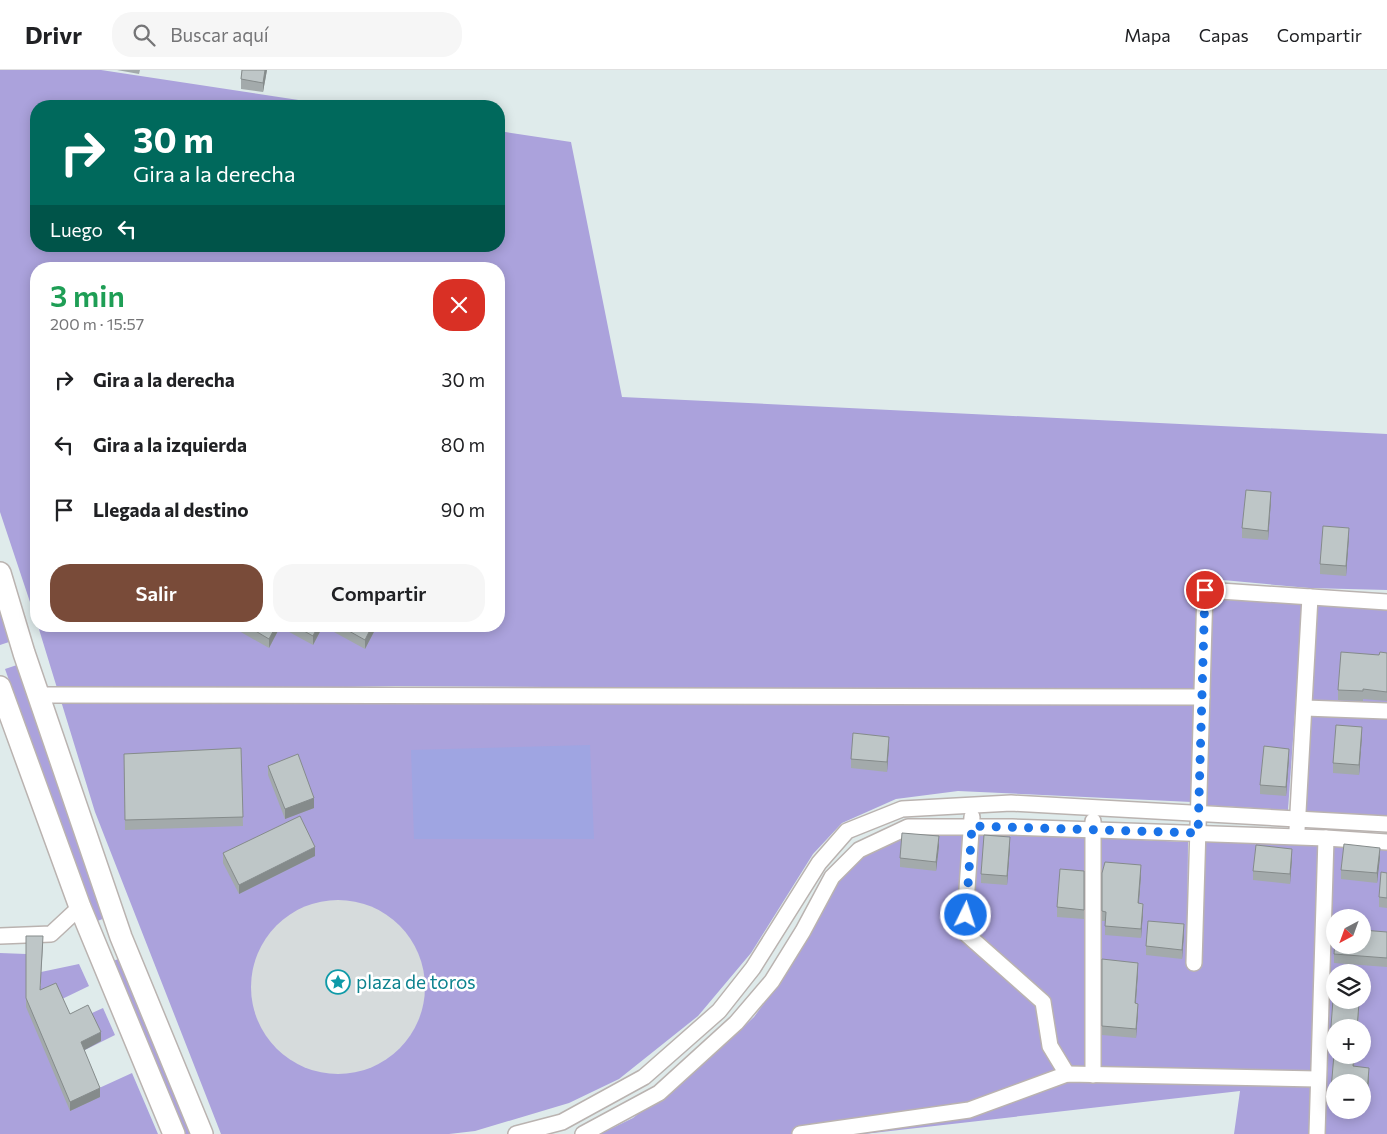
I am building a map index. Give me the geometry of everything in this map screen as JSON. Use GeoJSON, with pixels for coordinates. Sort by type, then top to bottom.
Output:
{"type":"FeatureCollection","features":[{"type":"Feature","properties":{"kind":"main road"},"geometry":{"type":"LineString","coordinates":[[0,573],[38,695],[124,945],[202,1134]]}},
{"type":"Feature","properties":{"kind":"main road"},"geometry":{"type":"LineString","coordinates":[[0,687],[80,907],[174,1134]]}},
{"type":"Feature","properties":{"kind":"street"},"geometry":{"type":"LineString","coordinates":[[1194,963],[1205,590],[1387,602]]}},
{"type":"Feature","properties":{"kind":"street"},"geometry":{"type":"LineString","coordinates":[[1296,837],[1310,597]]}},
{"type":"Feature","properties":{"kind":"street"},"geometry":{"type":"LineString","coordinates":[[38,695],[1202,697]]}},
{"type":"Feature","properties":{"kind":"street"},"geometry":{"type":"LineString","coordinates":[[1305,708],[1387,711]]}},
{"type":"Feature","properties":{"kind":"street"},"geometry":{"type":"LineString","coordinates":[[516,1134],[562,1122],[644,1077],[719,1010],[753,968],[819,863],[847,831],[902,808],[1011,803],[1387,824]]}},
{"type":"Feature","properties":{"kind":"street"},"geometry":{"type":"LineString","coordinates":[[972,805],[964,932],[1043,1002],[1050,1046],[1067,1074]]}},
{"type":"Feature","properties":{"kind":"street"},"geometry":{"type":"LineString","coordinates":[[1093,808],[1093,1075]]}},
{"type":"Feature","properties":{"kind":"street"},"geometry":{"type":"LineString","coordinates":[[583,1134],[658,1094],[736,1023],[772,982],[803,931],[832,877],[859,850],[908,827],[972,826],[1093,829],[1387,842]]}},
{"type":"Feature","properties":{"kind":"street"},"geometry":{"type":"LineString","coordinates":[[1316,1134],[1326,838]]}},
{"type":"Feature","properties":{"kind":"street"},"geometry":{"type":"LineString","coordinates":[[0,936],[51,934],[80,907]]}},
{"type":"Feature","properties":{"kind":"street"},"geometry":{"type":"LineString","coordinates":[[800,1134],[969,1110],[1067,1074],[1318,1079]]}},
{"type":"Feature","properties":{"kind":"shaded area"},"geometry":{"type":"Polygon","coordinates":[[[0,70],[101,70],[298,100],[30,100],[30,252],[505,252],[505,132],[571,142],[622,397],[1387,434],[1387,590],[1309,588],[1201,578],[1192,802],[958,791],[896,799],[842,823],[813,854],[751,953],[698,1016],[619,1079],[569,1103],[475,1131],[449,1134],[221,1134],[95,812],[40,632],[505,632],[505,262],[30,262],[30,602],[0,512],[0,70]],[[396,686],[301,688],[700,688],[396,686]]]}},
{"type":"Feature","properties":{"kind":"shaded area"},"geometry":{"type":"Polygon","coordinates":[[[1208,586],[1303,598],[1288,810],[1201,805],[1208,586]]]}},
{"type":"Feature","properties":{"kind":"shaded area"},"geometry":{"type":"Polygon","coordinates":[[[1314,597],[1387,599],[1387,706],[1309,704],[1314,597]]]}},
{"type":"Feature","properties":{"kind":"shaded area"},"geometry":{"type":"Polygon","coordinates":[[[0,611],[9,642],[0,645],[0,611]]]}},
{"type":"Feature","properties":{"kind":"shaded area"},"geometry":{"type":"Polygon","coordinates":[[[17,665],[105,918],[95,922],[5,669],[17,665]]]}},
{"type":"Feature","properties":{"kind":"shaded area"},"geometry":{"type":"Polygon","coordinates":[[[1308,712],[1387,715],[1387,820],[1303,816],[1308,712]]]}},
{"type":"Feature","properties":{"kind":"shaded area"},"geometry":{"type":"Polygon","coordinates":[[[590,745],[594,839],[414,839],[411,750],[590,745]]]}},
{"type":"Feature","properties":{"kind":"shaded area"},"geometry":{"type":"Polygon","coordinates":[[[966,833],[960,934],[1040,1004],[1064,1078],[1312,1083],[1311,1134],[1234,1134],[1240,1091],[864,1134],[600,1134],[633,1118],[723,1046],[754,1017],[780,981],[834,887],[848,867],[873,849],[906,838],[966,833]]]}},
{"type":"Feature","properties":{"kind":"shaded area"},"geometry":{"type":"Polygon","coordinates":[[[975,833],[1089,837],[1089,1070],[1069,1070],[1055,1043],[1047,999],[970,929],[975,833]]]}},
{"type":"Feature","properties":{"kind":"shaded area"},"geometry":{"type":"Polygon","coordinates":[[[1098,838],[1188,842],[1187,966],[1197,966],[1200,840],[1321,844],[1312,1074],[1097,1071],[1098,838]]]}},
{"type":"Feature","properties":{"kind":"shaded area"},"geometry":{"type":"Polygon","coordinates":[[[1332,844],[1387,847],[1387,1134],[1322,1134],[1326,1009],[1371,1009],[1371,964],[1328,964],[1328,954],[1371,954],[1371,909],[1330,909],[1332,844]]]}},
{"type":"Feature","properties":{"kind":"shaded area","name":"plaza de toros"},"geometry":{"type":"Polygon","coordinates":[[[347,900],[371,906],[387,914],[400,925],[411,938],[419,954],[424,970],[424,1004],[419,1020],[411,1036],[400,1049],[387,1060],[363,1071],[347,1074],[329,1074],[313,1071],[289,1060],[265,1036],[252,1004],[251,978],[254,962],[265,938],[289,914],[321,901],[347,900]]]}},
{"type":"Feature","properties":{"kind":"shaded area"},"geometry":{"type":"Polygon","coordinates":[[[0,953],[26,954],[26,986],[41,986],[41,972],[79,964],[89,986],[60,1000],[70,1023],[103,1008],[115,1035],[81,1052],[97,1089],[132,1073],[158,1134],[0,1134],[0,953]]]}},
{"type":"Feature","properties":{"kind":"shaded area"},"geometry":{"type":"Polygon","coordinates":[[[119,959],[192,1134],[181,1134],[109,962],[119,959]]]}},
{"type":"Feature","properties":{"kind":"building"},"geometry":{"type":"Polygon","coordinates":[[[242,70],[265,70],[263,83],[241,79],[242,70]]]}},
{"type":"Feature","properties":{"kind":"building"},"geometry":{"type":"Polygon","coordinates":[[[1246,490],[1271,492],[1268,531],[1242,528],[1246,490]]]}},
{"type":"Feature","properties":{"kind":"building"},"geometry":{"type":"Polygon","coordinates":[[[1323,526],[1349,528],[1346,566],[1320,564],[1323,526]]]}},
{"type":"Feature","properties":{"kind":"building"},"geometry":{"type":"Polygon","coordinates":[[[257,632],[273,632],[269,639],[257,632]]]}},
{"type":"Feature","properties":{"kind":"building"},"geometry":{"type":"Polygon","coordinates":[[[306,632],[315,632],[313,636],[306,632]]]}},
{"type":"Feature","properties":{"kind":"building"},"geometry":{"type":"Polygon","coordinates":[[[351,632],[369,632],[365,640],[351,632]]]}},
{"type":"Feature","properties":{"kind":"building"},"geometry":{"type":"Polygon","coordinates":[[[1341,652],[1379,655],[1380,652],[1387,653],[1387,692],[1363,689],[1363,691],[1338,690],[1341,652]]]}},
{"type":"Feature","properties":{"kind":"building"},"geometry":{"type":"Polygon","coordinates":[[[1336,725],[1362,727],[1359,765],[1333,763],[1336,725]]]}},
{"type":"Feature","properties":{"kind":"building"},"geometry":{"type":"Polygon","coordinates":[[[853,733],[889,737],[887,762],[851,759],[853,733]]]}},
{"type":"Feature","properties":{"kind":"building"},"geometry":{"type":"Polygon","coordinates":[[[1264,746],[1289,749],[1286,787],[1260,785],[1264,746]]]}},
{"type":"Feature","properties":{"kind":"building"},"geometry":{"type":"Polygon","coordinates":[[[241,748],[243,817],[125,820],[124,754],[241,748]]]}},
{"type":"Feature","properties":{"kind":"building"},"geometry":{"type":"Polygon","coordinates":[[[298,754],[314,798],[285,809],[268,766],[298,754]]]}},
{"type":"Feature","properties":{"kind":"building"},"geometry":{"type":"Polygon","coordinates":[[[300,816],[315,847],[239,885],[223,853],[300,816]]]}},
{"type":"Feature","properties":{"kind":"building"},"geometry":{"type":"Polygon","coordinates":[[[902,833],[939,836],[936,862],[900,858],[902,833]]]}},
{"type":"Feature","properties":{"kind":"building"},"geometry":{"type":"Polygon","coordinates":[[[984,835],[1010,837],[1007,876],[981,874],[984,835]]]}},
{"type":"Feature","properties":{"kind":"building"},"geometry":{"type":"Polygon","coordinates":[[[1344,844],[1380,848],[1377,873],[1341,870],[1344,844]]]}},
{"type":"Feature","properties":{"kind":"building"},"geometry":{"type":"Polygon","coordinates":[[[1256,845],[1292,849],[1290,874],[1253,871],[1256,845]]]}},
{"type":"Feature","properties":{"kind":"building"},"geometry":{"type":"Polygon","coordinates":[[[1105,862],[1141,865],[1138,903],[1143,904],[1141,929],[1105,926],[1106,912],[1102,911],[1102,873],[1105,862]]]}},
{"type":"Feature","properties":{"kind":"building"},"geometry":{"type":"Polygon","coordinates":[[[1060,869],[1084,871],[1084,910],[1057,907],[1060,869]]]}},
{"type":"Feature","properties":{"kind":"building"},"geometry":{"type":"Polygon","coordinates":[[[1381,872],[1387,873],[1387,898],[1379,897],[1381,872]]]}},
{"type":"Feature","properties":{"kind":"building"},"geometry":{"type":"Polygon","coordinates":[[[1148,921],[1184,924],[1182,950],[1146,946],[1148,921]]]}},
{"type":"Feature","properties":{"kind":"building"},"geometry":{"type":"Polygon","coordinates":[[[1371,931],[1387,932],[1387,958],[1334,954],[1371,954],[1371,931]]]}},
{"type":"Feature","properties":{"kind":"building"},"geometry":{"type":"Polygon","coordinates":[[[26,936],[43,936],[40,990],[56,983],[70,1014],[88,1005],[101,1032],[81,1042],[100,1088],[70,1102],[26,998],[26,936]]]}},
{"type":"Feature","properties":{"kind":"building"},"geometry":{"type":"Polygon","coordinates":[[[1102,959],[1138,963],[1135,1003],[1138,1004],[1136,1029],[1102,1026],[1102,959]]]}},
{"type":"Feature","properties":{"kind":"building"},"geometry":{"type":"Polygon","coordinates":[[[1332,1009],[1359,1009],[1358,1019],[1332,1019],[1332,1009]]]}},
{"type":"Feature","properties":{"kind":"building"},"geometry":{"type":"Polygon","coordinates":[[[1333,1064],[1353,1064],[1353,1066],[1369,1068],[1369,1074],[1332,1074],[1333,1064]]]}},
{"type":"Feature","properties":{"kind":"place","name":"plaza de toros"},"geometry":{"type":"Point","coordinates":[338,982]}},
{"type":"Feature","properties":{"kind":"route"},"geometry":{"type":"LineString","coordinates":[[966,915],[972,826],[1198,833],[1205,590]]}}]}
